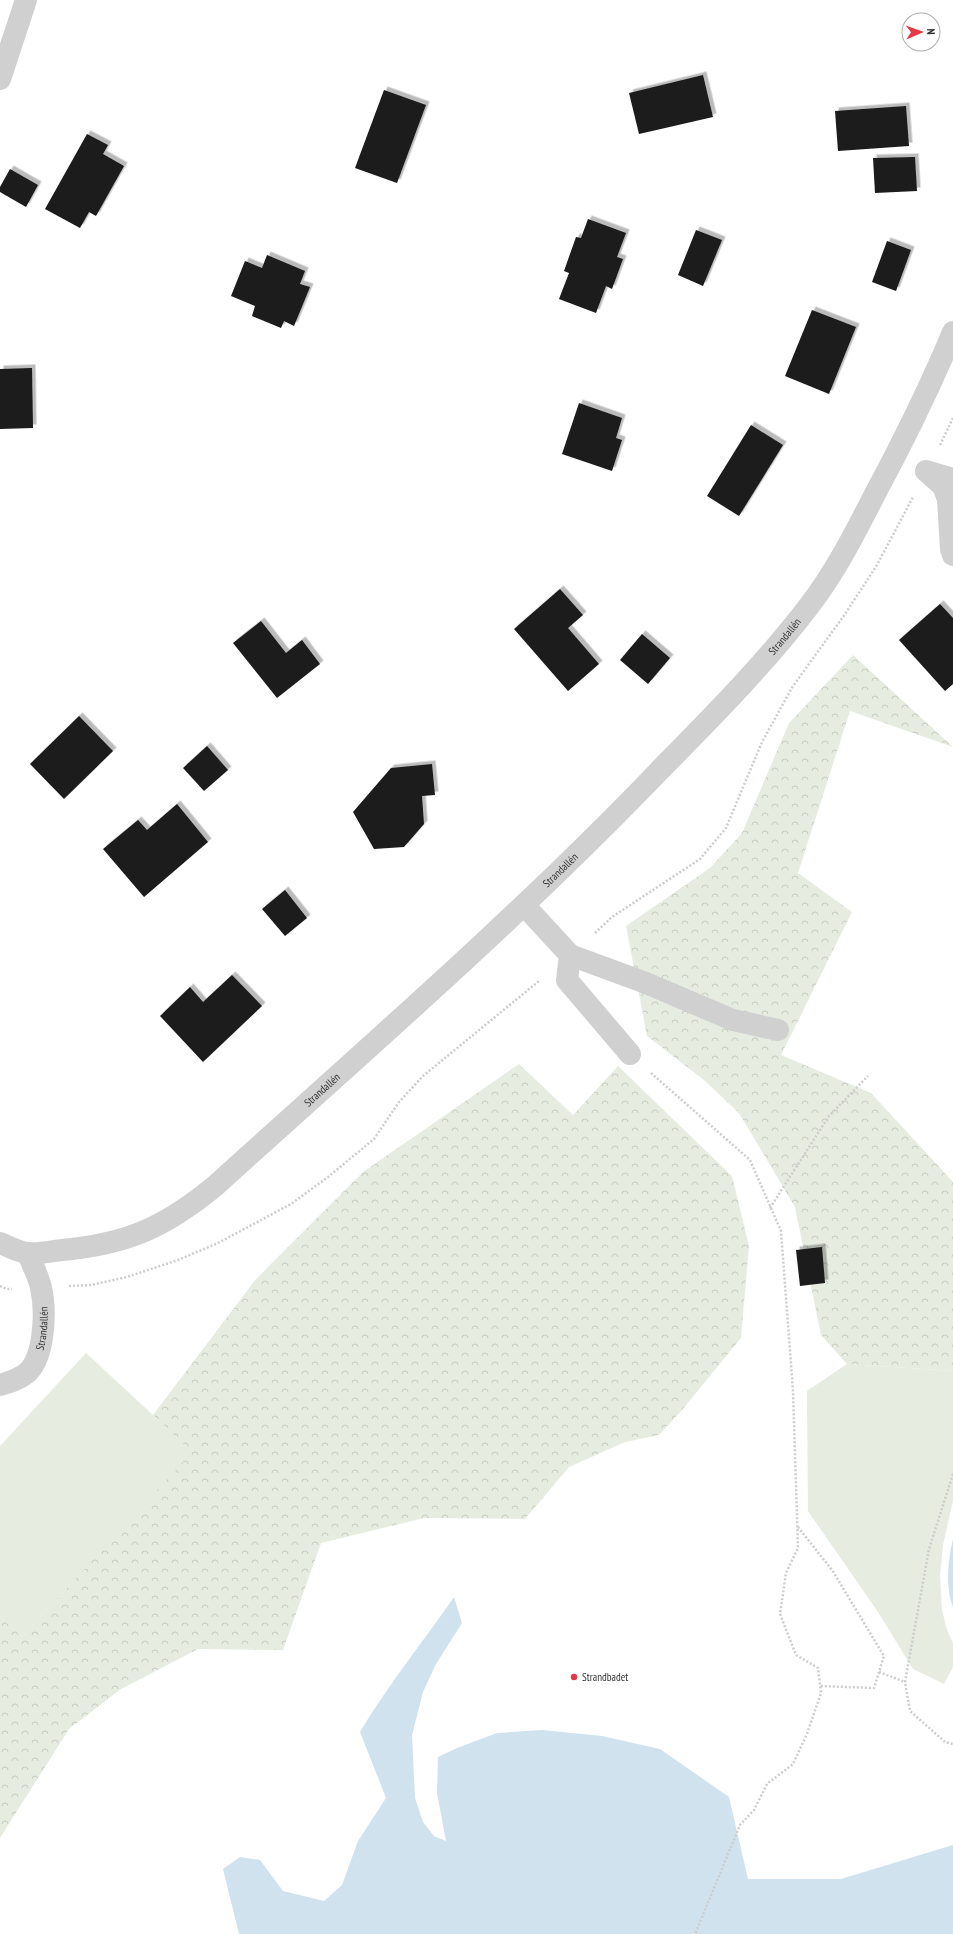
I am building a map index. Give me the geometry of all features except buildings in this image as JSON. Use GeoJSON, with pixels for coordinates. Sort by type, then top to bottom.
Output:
{"type":"FeatureCollection","features":[{"type":"Feature","properties":{"kind":"street"},"geometry":{"type":"LineString","coordinates":[[0,79],[26,0]]}},
{"type":"Feature","properties":{"kind":"street","name":"Strandallén"},"geometry":{"type":"LineString","coordinates":[[0,1243],[28,1254],[86,1248],[118,1241],[155,1227],[185,1210],[215,1186],[524,905],[625,806],[761,664],[810,605],[845,553],[899,450],[921,407],[953,332]]}},
{"type":"Feature","properties":{"kind":"street"},"geometry":{"type":"LineString","coordinates":[[899,450],[943,486],[948,499],[951,549],[953,555]]}},
{"type":"Feature","properties":{"kind":"street"},"geometry":{"type":"LineString","coordinates":[[926,471],[953,479]]}},
{"type":"Feature","properties":{"kind":"street"},"geometry":{"type":"LineString","coordinates":[[524,905],[570,955],[646,983],[733,1020],[778,1030]]}},
{"type":"Feature","properties":{"kind":"street"},"geometry":{"type":"LineString","coordinates":[[570,955],[567,980],[630,1054]]}},
{"type":"Feature","properties":{"kind":"street","name":"Strandallén"},"geometry":{"type":"LineString","coordinates":[[0,1385],[13,1381],[28,1371],[41,1347],[44,1318],[41,1288],[28,1254]]}},
{"type":"Feature","properties":{"kind":"path"},"geometry":{"type":"LineString","coordinates":[[630,1054],[750,1160],[780,1231],[793,1391],[798,1526],[798,1548],[786,1573],[780,1614],[796,1655],[818,1668],[821,1693],[807,1734],[792,1764],[767,1784],[754,1810],[740,1824],[695,1934]]}},
{"type":"Feature","properties":{"kind":"path"},"geometry":{"type":"LineString","coordinates":[[770,1208],[829,1116],[868,1076]]}},
{"type":"Feature","properties":{"kind":"path"},"geometry":{"type":"LineString","coordinates":[[953,1474],[929,1549],[905,1682],[910,1711],[945,1742],[953,1744]]}},
{"type":"Feature","properties":{"kind":"path"},"geometry":{"type":"LineString","coordinates":[[798,1526],[832,1570],[884,1656],[874,1688],[820,1686]]}},
{"type":"Feature","properties":{"kind":"path"},"geometry":{"type":"LineString","coordinates":[[879,1672],[905,1682]]}},
{"type":"Feature","properties":{"kind":"green space"},"geometry":{"type":"Polygon","coordinates":[[[853,655],[953,747],[850,711],[798,873],[852,912],[781,1055],[871,1093],[953,1182],[953,1371],[847,1364],[821,1335],[795,1207],[739,1113],[704,1080],[647,1036],[626,926],[710,868],[742,833],[789,723],[853,655]]]}},
{"type":"Feature","properties":{"kind":"green space"},"geometry":{"type":"Polygon","coordinates":[[[519,1064],[573,1115],[618,1066],[732,1176],[749,1246],[741,1338],[682,1410],[659,1435],[625,1442],[569,1467],[525,1519],[424,1518],[321,1543],[283,1650],[198,1649],[121,1689],[69,1729],[0,1838],[0,1617],[22,1637],[192,1452],[153,1415],[256,1279],[363,1172],[519,1064]]]}},
{"type":"Feature","properties":{"kind":"green space"},"geometry":{"type":"Polygon","coordinates":[[[86,1353],[193,1452],[22,1637],[0,1617],[0,1446],[86,1353]]]}},
{"type":"Feature","properties":{"kind":"green space"},"geometry":{"type":"Polygon","coordinates":[[[847,1364],[953,1371],[953,1501],[943,1545],[940,1576],[942,1610],[947,1630],[953,1643],[953,1667],[944,1684],[913,1669],[878,1612],[808,1511],[807,1391],[847,1364]]]}},
{"type":"Feature","properties":{"kind":"water"},"geometry":{"type":"Polygon","coordinates":[[[953,1539],[953,1607],[950,1599],[948,1573],[953,1539]]]}},
{"type":"Feature","properties":{"kind":"water"},"geometry":{"type":"Polygon","coordinates":[[[454,1597],[462,1623],[436,1664],[423,1692],[412,1735],[415,1798],[423,1822],[434,1836],[446,1841],[437,1793],[438,1757],[497,1733],[542,1730],[602,1736],[660,1749],[729,1797],[748,1879],[841,1879],[953,1845],[953,1934],[239,1934],[223,1869],[240,1857],[260,1860],[283,1891],[324,1901],[342,1885],[358,1841],[386,1798],[360,1732],[394,1680],[454,1597]]]}},
{"type":"Feature","properties":{"kind":"place","name":"Strandbadet"},"geometry":{"type":"Point","coordinates":[574,1677]}}]}
